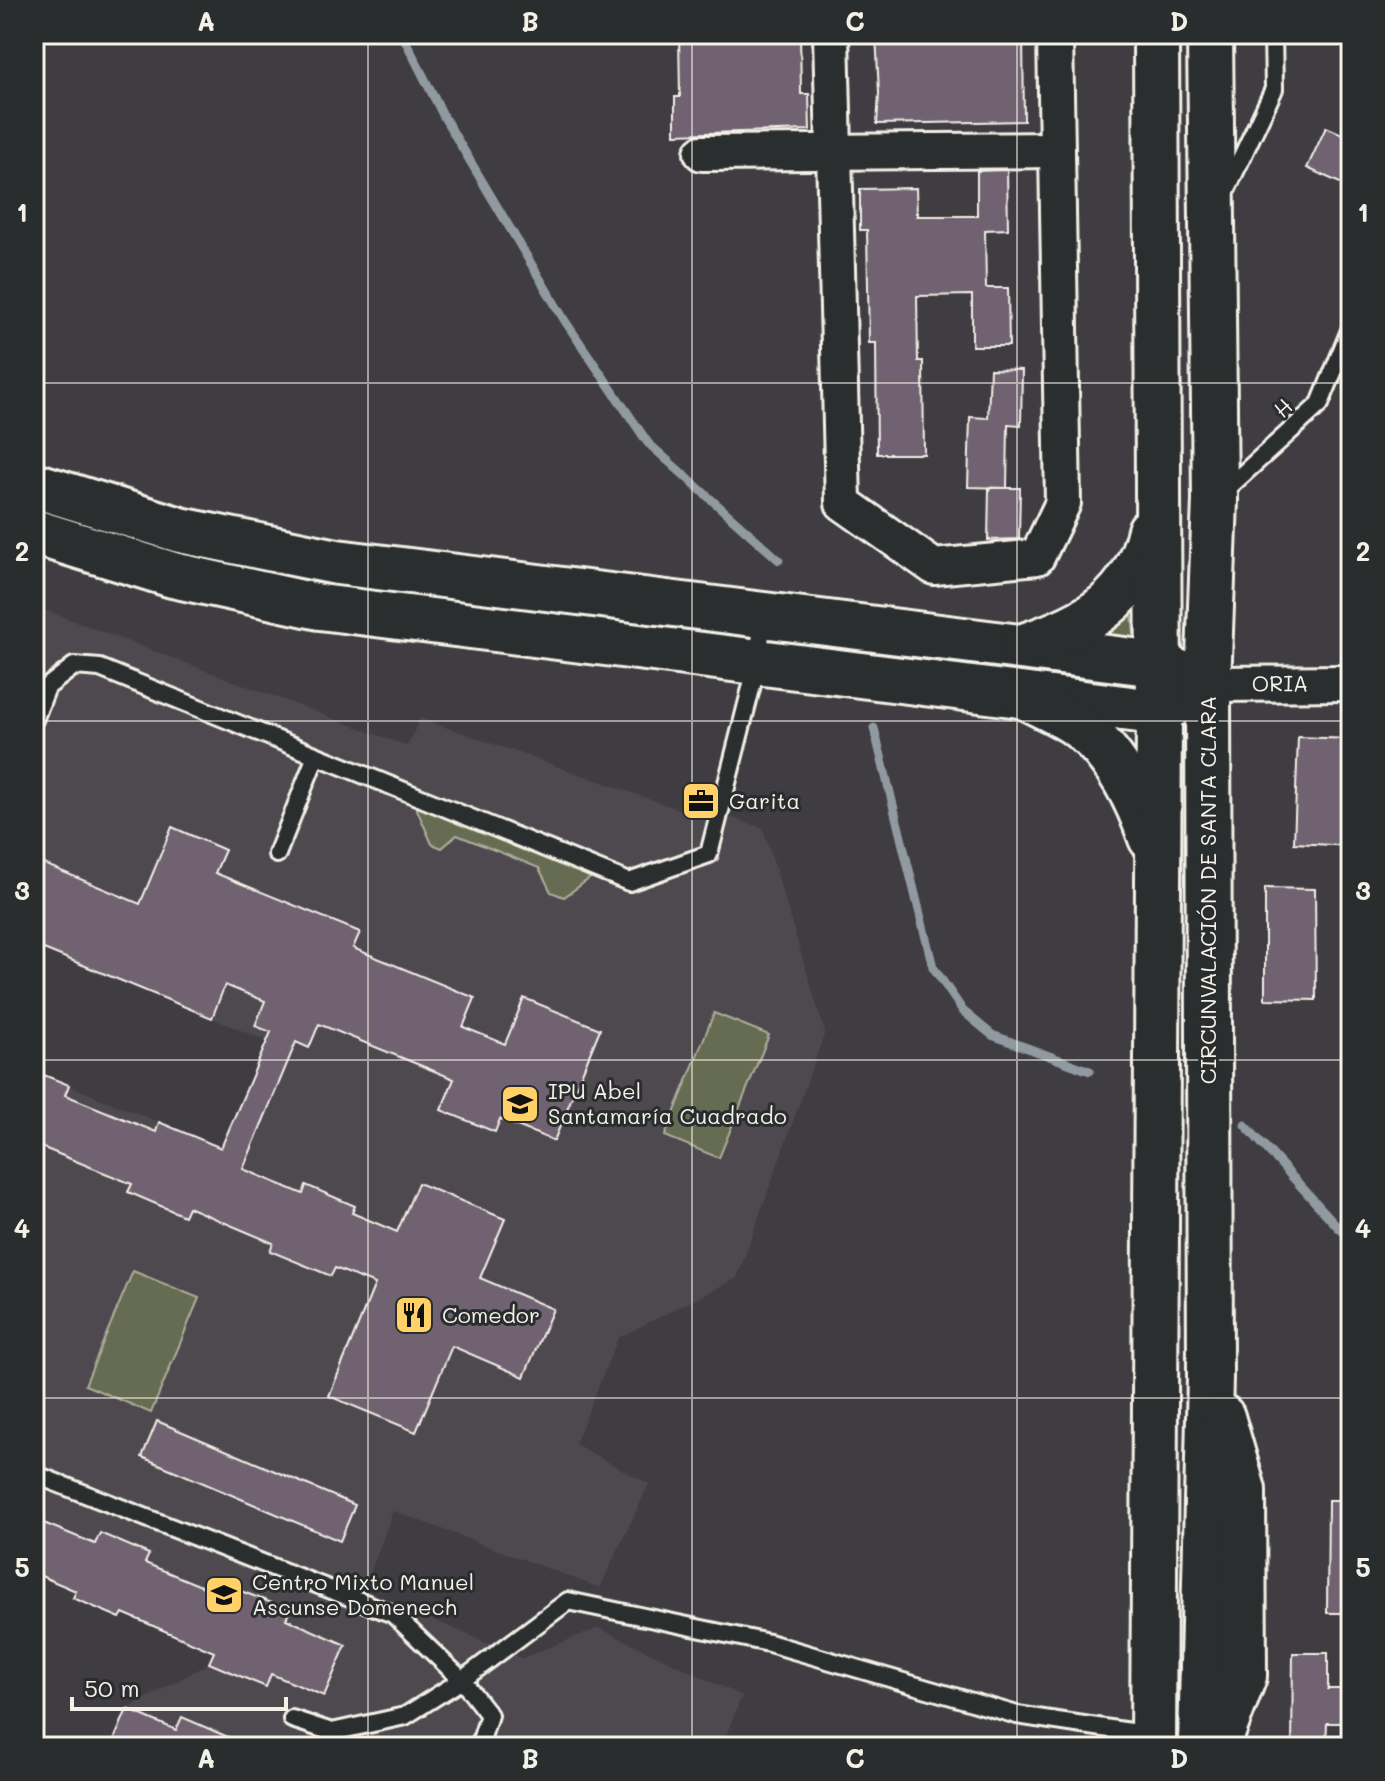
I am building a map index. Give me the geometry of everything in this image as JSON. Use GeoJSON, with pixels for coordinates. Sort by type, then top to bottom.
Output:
{"type":"FeatureCollection","features":[{"type":"Feature","properties":{"kind":"main road"},"geometry":{"type":"LineString","coordinates":[[1153,1741],[1159,712],[1156,34]]}},
{"type":"Feature","properties":{"kind":"main road","name":"CIRCUNVALACIÓN DE SANTA CLARA"},"geometry":{"type":"LineString","coordinates":[[1201,1747],[1210,1377],[1208,684],[1215,500],[1210,34]]}},
{"type":"Feature","properties":{"kind":"main road"},"geometry":{"type":"LineString","coordinates":[[34,485],[180,530],[337,562],[1157,664],[1208,684]]}},
{"type":"Feature","properties":{"kind":"main road"},"geometry":{"type":"LineString","coordinates":[[1024,646],[1087,621],[1127,586],[1146,550],[1157,502]]}},
{"type":"Feature","properties":{"kind":"main road"},"geometry":{"type":"LineString","coordinates":[[34,532],[173,575],[320,607],[1159,712],[1208,684]]}},
{"type":"Feature","properties":{"kind":"main road"},"geometry":{"type":"LineString","coordinates":[[1024,696],[1075,724],[1108,753],[1138,799],[1158,860]]}},
{"type":"Feature","properties":{"kind":"main road"},"geometry":{"type":"LineString","coordinates":[[1210,1377],[1243,1490],[1244,1676],[1217,1747]]}},
{"type":"Feature","properties":{"kind":"street"},"geometry":{"type":"LineString","coordinates":[[831,34],[843,503],[934,567],[1037,557],[1063,503],[1055,34]]}},
{"type":"Feature","properties":{"kind":"street"},"geometry":{"type":"LineString","coordinates":[[702,153],[1057,150]]}},
{"type":"Feature","properties":{"kind":"street","name":"ORIA"},"geometry":{"type":"LineString","coordinates":[[1208,684],[1351,683]]}},
{"type":"Feature","properties":{"kind":"lane"},"geometry":{"type":"LineString","coordinates":[[1214,216],[1274,89],[1273,34]]}},
{"type":"Feature","properties":{"kind":"lane","name":"H"},"geometry":{"type":"LineString","coordinates":[[1215,500],[1320,404],[1351,328]]}},
{"type":"Feature","properties":{"kind":"lane"},"geometry":{"type":"LineString","coordinates":[[34,720],[47,687],[74,666],[100,668],[629,882],[709,854],[758,661],[763,615]]}},
{"type":"Feature","properties":{"kind":"lane"},"geometry":{"type":"LineString","coordinates":[[277,854],[316,756]]}},
{"type":"Feature","properties":{"kind":"lane"},"geometry":{"type":"LineString","coordinates":[[34,1474],[393,1614],[462,1680],[489,1715],[479,1747]]}},
{"type":"Feature","properties":{"kind":"lane"},"geometry":{"type":"LineString","coordinates":[[292,1719],[332,1732],[405,1716],[462,1680],[568,1601],[769,1643],[1017,1715],[1153,1741]]}},
{"type":"Feature","properties":{"kind":"shaded area","name":"IPU Abel Santamaría Cuadrado"},"geometry":{"type":"Polygon","coordinates":[[[34,606],[407,746],[420,718],[684,811],[711,817],[713,812],[763,828],[825,1032],[737,1278],[618,1338],[575,1444],[649,1484],[600,1588],[393,1511],[364,1590],[522,1658],[599,1628],[742,1696],[721,1747],[111,1747],[127,1709],[209,1663],[214,1653],[123,1613],[120,1618],[73,1598],[76,1591],[34,1573],[34,1071],[221,1148],[267,1041],[34,945],[34,606]]]}},
{"type":"Feature","properties":{"kind":"green space"},"geometry":{"type":"Polygon","coordinates":[[[1131,605],[1135,643],[1090,637],[1131,605]]]}},
{"type":"Feature","properties":{"kind":"green space"},"geometry":{"type":"Polygon","coordinates":[[[836,644],[1095,674],[1091,689],[837,656],[836,644]]]}},
{"type":"Feature","properties":{"kind":"green space"},"geometry":{"type":"Polygon","coordinates":[[[415,805],[593,876],[564,897],[551,892],[539,868],[457,835],[442,848],[432,844],[415,805]]]}},
{"type":"Feature","properties":{"kind":"green space"},"geometry":{"type":"Polygon","coordinates":[[[714,1013],[769,1035],[719,1158],[665,1136],[714,1013]]]}},
{"type":"Feature","properties":{"kind":"green space"},"geometry":{"type":"Polygon","coordinates":[[[133,1271],[199,1298],[151,1413],[85,1385],[133,1271]]]}},
{"type":"Feature","properties":{"kind":"building"},"geometry":{"type":"Polygon","coordinates":[[[679,34],[800,34],[801,94],[809,94],[810,130],[675,134],[675,97],[680,97],[679,34]]]}},
{"type":"Feature","properties":{"kind":"building"},"geometry":{"type":"Polygon","coordinates":[[[876,34],[1023,34],[1024,121],[877,124],[876,34]]]}},
{"type":"Feature","properties":{"kind":"building"},"geometry":{"type":"Polygon","coordinates":[[[1326,127],[1351,138],[1351,188],[1307,168],[1326,127]]]}},
{"type":"Feature","properties":{"kind":"building"},"geometry":{"type":"Polygon","coordinates":[[[1007,170],[1008,229],[985,230],[986,288],[1008,288],[1009,346],[972,346],[972,295],[917,296],[918,361],[923,361],[924,454],[877,454],[876,343],[869,343],[867,230],[860,230],[860,189],[916,188],[917,216],[977,216],[977,171],[1007,170]]]}},
{"type":"Feature","properties":{"kind":"building"},"geometry":{"type":"Polygon","coordinates":[[[990,369],[1022,370],[1021,425],[1008,424],[1007,488],[968,487],[970,417],[988,418],[990,369]]]}},
{"type":"Feature","properties":{"kind":"building"},"geometry":{"type":"Polygon","coordinates":[[[989,488],[1020,488],[1019,539],[988,540],[989,488]]]}},
{"type":"Feature","properties":{"kind":"building"},"geometry":{"type":"Polygon","coordinates":[[[1298,737],[1351,739],[1351,846],[1294,843],[1298,737]]]}},
{"type":"Feature","properties":{"kind":"building","name":"Garita"},"geometry":{"type":"Polygon","coordinates":[[[690,785],[714,791],[707,816],[684,811],[690,785]]]}},
{"type":"Feature","properties":{"kind":"building"},"geometry":{"type":"Polygon","coordinates":[[[172,827],[225,850],[215,873],[360,932],[353,948],[475,998],[463,1027],[505,1044],[524,998],[600,1029],[554,1141],[500,1119],[495,1132],[441,1110],[454,1079],[319,1024],[309,1048],[296,1042],[243,1169],[303,1194],[306,1185],[355,1206],[352,1213],[397,1232],[418,1183],[505,1219],[480,1278],[553,1309],[524,1377],[452,1346],[416,1432],[329,1396],[375,1284],[335,1268],[331,1276],[270,1251],[273,1243],[188,1207],[184,1216],[128,1192],[132,1184],[34,1144],[34,1071],[69,1085],[65,1095],[156,1132],[159,1122],[221,1148],[271,1032],[255,1026],[265,1001],[225,985],[212,1018],[34,945],[34,882],[42,863],[140,904],[172,827]]]}},
{"type":"Feature","properties":{"kind":"building"},"geometry":{"type":"Polygon","coordinates":[[[1265,888],[1315,889],[1316,1000],[1265,999],[1265,888]]]}},
{"type":"Feature","properties":{"kind":"building"},"geometry":{"type":"Polygon","coordinates":[[[157,1421],[355,1505],[340,1541],[142,1457],[157,1421]]]}},
{"type":"Feature","properties":{"kind":"building"},"geometry":{"type":"Polygon","coordinates":[[[1328,1500],[1351,1500],[1351,1613],[1327,1613],[1328,1500]]]}},
{"type":"Feature","properties":{"kind":"building"},"geometry":{"type":"Polygon","coordinates":[[[34,1519],[95,1544],[100,1533],[149,1554],[145,1563],[237,1601],[241,1591],[290,1610],[286,1619],[346,1645],[324,1696],[271,1674],[266,1687],[209,1663],[214,1652],[123,1613],[120,1618],[73,1598],[76,1591],[34,1573],[34,1519]]]}},
{"type":"Feature","properties":{"kind":"building"},"geometry":{"type":"Polygon","coordinates":[[[1293,1653],[1328,1653],[1328,1689],[1351,1689],[1351,1723],[1327,1723],[1326,1747],[1292,1747],[1293,1653]]]}},
{"type":"Feature","properties":{"kind":"building"},"geometry":{"type":"Polygon","coordinates":[[[127,1709],[176,1730],[182,1717],[251,1747],[111,1747],[127,1709]]]}},
{"type":"Feature","properties":{"kind":"waterway"},"geometry":{"type":"LineString","coordinates":[[402,34],[444,117],[565,321],[648,443],[779,560]]}},
{"type":"Feature","properties":{"kind":"waterway"},"geometry":{"type":"LineString","coordinates":[[874,728],[933,967],[963,1011],[992,1035],[1090,1071]]}},
{"type":"Feature","properties":{"kind":"waterway"},"geometry":{"type":"LineString","coordinates":[[1245,1125],[1351,1238]]}},
{"type":"Feature","properties":{"kind":"place","name":"Garita"},"geometry":{"type":"Point","coordinates":[701,801]}},
{"type":"Feature","properties":{"kind":"place","name":"IPU Abel Santamaría Cuadrado"},"geometry":{"type":"Point","coordinates":[520,1104]}},
{"type":"Feature","properties":{"kind":"place","name":"Comedor"},"geometry":{"type":"Point","coordinates":[414,1315]}},
{"type":"Feature","properties":{"kind":"place","name":"Centro Mixto Manuel Ascunse Domenech"},"geometry":{"type":"Point","coordinates":[224,1595]}}]}
